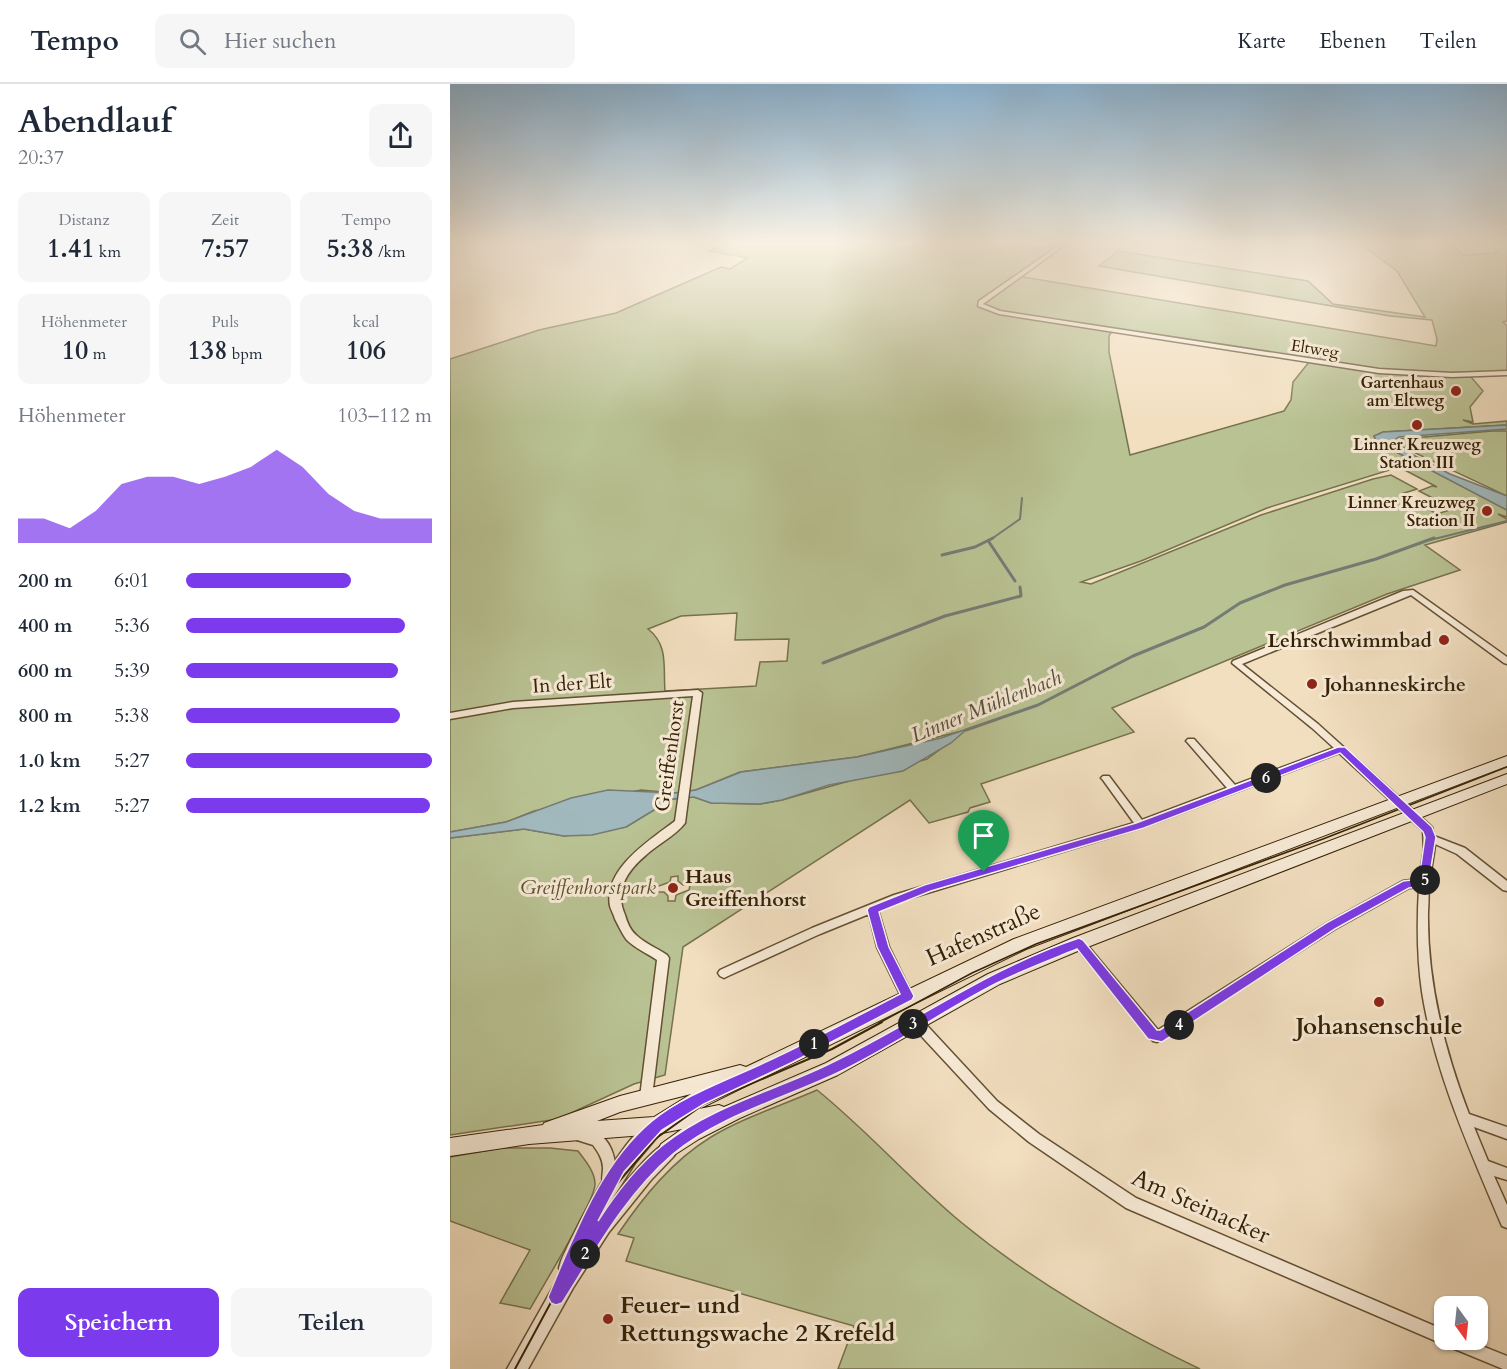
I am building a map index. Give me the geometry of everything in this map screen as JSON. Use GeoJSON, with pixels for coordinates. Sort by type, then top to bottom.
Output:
{"type":"FeatureCollection","features":[{"type":"Feature","properties":{"kind":"main road","name":"Hafenstraße"},"geometry":{"type":"LineString","coordinates":[[657,1125],[699,1100],[788,1058],[908,996],[1020,944],[1507,761]]}},
{"type":"Feature","properties":{"kind":"main road","name":"Hafenstraße"},"geometry":{"type":"LineString","coordinates":[[668,1150],[692,1133],[733,1112],[832,1069],[994,979],[1079,943],[1507,779]]}},
{"type":"Feature","properties":{"kind":"main road"},"geometry":{"type":"LineString","coordinates":[[529,1135],[646,1097],[788,1058]]}},
{"type":"Feature","properties":{"kind":"main road"},"geometry":{"type":"LineString","coordinates":[[450,1147],[529,1135],[597,1135],[733,1112]]}},
{"type":"Feature","properties":{"kind":"street","name":"Eltweg"},"geometry":{"type":"LineString","coordinates":[[981,302],[980,305],[999,312],[1378,371],[1452,375],[1507,373]]}},
{"type":"Feature","properties":{"kind":"street"},"geometry":{"type":"LineString","coordinates":[[1507,661],[1422,596],[1406,593],[1236,663],[1341,749],[1428,830],[1430,837],[1424,883],[1424,957],[1434,1028],[1465,1118],[1507,1221]]}},
{"type":"Feature","properties":{"kind":"street","name":"In der Elt"},"geometry":{"type":"LineString","coordinates":[[450,716],[513,705],[698,693]]}},
{"type":"Feature","properties":{"kind":"street","name":"Greiffenhorst"},"geometry":{"type":"LineString","coordinates":[[646,1097],[663,958],[631,937],[617,913],[615,894],[621,876],[633,858],[680,823],[698,693]]}},
{"type":"Feature","properties":{"kind":"street"},"geometry":{"type":"LineString","coordinates":[[1191,741],[1234,790]]}},
{"type":"Feature","properties":{"kind":"street"},"geometry":{"type":"LineString","coordinates":[[724,973],[816,931],[928,888],[1140,825],[1341,749]]}},
{"type":"Feature","properties":{"kind":"street"},"geometry":{"type":"LineString","coordinates":[[1107,778],[1140,825]]}},
{"type":"Feature","properties":{"kind":"street"},"geometry":{"type":"LineString","coordinates":[[1430,837],[1461,851],[1507,887]]}},
{"type":"Feature","properties":{"kind":"street"},"geometry":{"type":"LineString","coordinates":[[1079,943],[1157,1037],[1331,926],[1407,884],[1424,883]]}},
{"type":"Feature","properties":{"kind":"street"},"geometry":{"type":"LineString","coordinates":[[873,910],[883,947],[908,996]]}},
{"type":"Feature","properties":{"kind":"street","name":"Am Steinacker"},"geometry":{"type":"LineString","coordinates":[[916,1022],[993,1106],[1034,1138],[1131,1203],[1434,1333]]}},
{"type":"Feature","properties":{"kind":"street"},"geometry":{"type":"LineString","coordinates":[[599,1201],[610,1168],[609,1157],[597,1135],[599,1118],[609,1108]]}},
{"type":"Feature","properties":{"kind":"street"},"geometry":{"type":"LineString","coordinates":[[1465,1118],[1507,1133]]}},
{"type":"Feature","properties":{"kind":"street","name":"Hafenstraße"},"geometry":{"type":"LineString","coordinates":[[517,1369],[556,1297],[599,1201],[619,1168],[657,1125]]}},
{"type":"Feature","properties":{"kind":"street","name":"Hafenstraße"},"geometry":{"type":"LineString","coordinates":[[556,1297],[610,1216],[640,1177],[668,1150]]}},
{"type":"Feature","properties":{"kind":"street"},"geometry":{"type":"LineString","coordinates":[[1484,1166],[1507,1174]]}},
{"type":"Feature","properties":{"kind":"street"},"geometry":{"type":"LineString","coordinates":[[1475,1350],[1507,1363]]}},
{"type":"Feature","properties":{"kind":"green space","name":"Greiffenhorstpark"},"geometry":{"type":"Polygon","coordinates":[[[641,302],[1172,302],[1436,346],[1437,339],[1432,320],[1390,316],[1308,302],[1331,302],[1425,317],[1416,302],[1507,302],[1507,321],[1503,322],[1507,326],[1507,372],[1408,373],[1112,331],[1109,336],[1109,352],[1130,455],[1284,411],[1291,400],[1293,382],[1309,362],[1382,373],[1471,377],[1483,391],[1470,407],[1473,422],[1463,420],[1473,424],[1507,421],[1507,425],[1383,432],[1374,436],[1377,442],[1507,510],[1507,517],[1498,514],[1507,519],[1507,522],[1425,545],[1460,570],[1387,594],[1112,708],[1134,732],[981,784],[990,802],[970,808],[968,812],[929,823],[910,800],[683,947],[665,1075],[634,1084],[558,1119],[450,1135],[450,838],[524,829],[564,836],[626,827],[672,799],[694,797],[711,803],[760,804],[782,800],[927,759],[966,730],[857,757],[740,772],[696,790],[675,793],[641,790],[534,811],[506,822],[450,832],[450,359],[539,330],[616,313],[641,302]],[[1399,467],[1267,508],[1141,561],[1081,582],[1091,584],[1261,515],[1391,475],[1417,489],[1401,494],[1437,514],[1469,504],[1452,508],[1419,491],[1432,486],[1437,487],[1399,467]],[[737,613],[681,616],[648,629],[659,642],[664,657],[665,691],[756,686],[760,662],[787,661],[789,639],[735,640],[737,613]],[[678,876],[671,877],[670,882],[656,887],[656,892],[664,892],[668,896],[668,901],[675,901],[676,895],[689,890],[690,885],[683,885],[678,881],[678,876]]]}},
{"type":"Feature","properties":{"kind":"green space"},"geometry":{"type":"Polygon","coordinates":[[[1507,431],[1507,496],[1394,443],[1401,439],[1507,431]]]}},
{"type":"Feature","properties":{"kind":"green space"},"geometry":{"type":"Polygon","coordinates":[[[817,1090],[943,1207],[990,1245],[1076,1303],[1200,1369],[838,1369],[854,1326],[626,1261],[634,1238],[618,1234],[648,1193],[671,1168],[723,1130],[817,1090]]]}},
{"type":"Feature","properties":{"kind":"green space"},"geometry":{"type":"Polygon","coordinates":[[[502,1148],[550,1148],[578,1151],[589,1166],[595,1180],[593,1194],[587,1208],[530,1309],[500,1303],[530,1250],[450,1221],[450,1157],[502,1148]]]}},
{"type":"Feature","properties":{"kind":"water"},"geometry":{"type":"Polygon","coordinates":[[[1507,425],[1507,429],[1399,437],[1390,443],[1450,474],[1507,496],[1507,510],[1377,442],[1374,436],[1383,432],[1507,425]]]}},
{"type":"Feature","properties":{"kind":"water","name":"Linner Mühlenbach"},"geometry":{"type":"Polygon","coordinates":[[[967,729],[951,743],[903,771],[829,785],[782,800],[760,804],[711,803],[694,797],[672,799],[626,827],[592,835],[564,836],[524,829],[450,838],[450,832],[506,822],[571,798],[608,790],[675,793],[696,790],[741,772],[857,757],[941,738],[967,729]]]}},
{"type":"Feature","properties":{"kind":"waterway"},"geometry":{"type":"LineString","coordinates":[[992,538],[1020,519],[1022,498]]}},
{"type":"Feature","properties":{"kind":"waterway","name":"Linner Mühlenbach"},"geometry":{"type":"LineString","coordinates":[[1430,540],[1507,521]]}},
{"type":"Feature","properties":{"kind":"waterway"},"geometry":{"type":"LineString","coordinates":[[942,555],[975,547],[992,538]]}},
{"type":"Feature","properties":{"kind":"waterway","name":"Linner Mühlenbach"},"geometry":{"type":"LineString","coordinates":[[966,730],[1038,705],[1133,656],[1204,627],[1240,603],[1285,585],[1376,559],[1434,538]]}},
{"type":"Feature","properties":{"kind":"waterway"},"geometry":{"type":"LineString","coordinates":[[989,542],[1015,581]]}},
{"type":"Feature","properties":{"kind":"waterway"},"geometry":{"type":"LineString","coordinates":[[823,663],[945,616],[1021,596],[1020,587]]}},
{"type":"Feature","properties":{"kind":"tram line"},"geometry":{"type":"LineString","coordinates":[[879,1023],[972,973],[1036,944],[1323,839],[1507,767]]}},
{"type":"Feature","properties":{"kind":"tram line"},"geometry":{"type":"LineString","coordinates":[[515,1369],[611,1191],[655,1139],[704,1104],[832,1049],[882,1022]]}},
{"type":"Feature","properties":{"kind":"place","name":"Gartenhaus am Eltweg"},"geometry":{"type":"Point","coordinates":[1456,391]}},
{"type":"Feature","properties":{"kind":"place","name":"Linner Kreuzweg Station III"},"geometry":{"type":"Point","coordinates":[1417,425]}},
{"type":"Feature","properties":{"kind":"place","name":"Linner Kreuzweg Station II"},"geometry":{"type":"Point","coordinates":[1487,511]}},
{"type":"Feature","properties":{"kind":"place","name":"Lehrschwimmbad"},"geometry":{"type":"Point","coordinates":[1444,640]}},
{"type":"Feature","properties":{"kind":"place","name":"Johanneskirche"},"geometry":{"type":"Point","coordinates":[1312,684]}},
{"type":"Feature","properties":{"kind":"place","name":"Haus Greiffenhorst"},"geometry":{"type":"Point","coordinates":[673,888]}},
{"type":"Feature","properties":{"kind":"place","name":"Johansenschule"},"geometry":{"type":"Point","coordinates":[1379,1002]}},
{"type":"Feature","properties":{"kind":"place","name":"Feuer- und Rettungswache 2 Krefeld"},"geometry":{"type":"Point","coordinates":[608,1319]}},
{"type":"Feature","properties":{"kind":"route"},"geometry":{"type":"LineString","coordinates":[[1341,749],[1428,830],[1430,837],[1424,883],[1407,884],[1291,949],[1162,1036],[1153,1035],[1079,943],[994,979],[832,1069],[733,1112],[692,1133],[668,1150],[640,1177],[610,1216],[556,1297],[592,1212],[619,1168],[657,1125],[699,1100],[788,1058],[908,996],[891,968],[873,910],[898,898],[984,872],[1140,825],[1341,749]]}}]}
